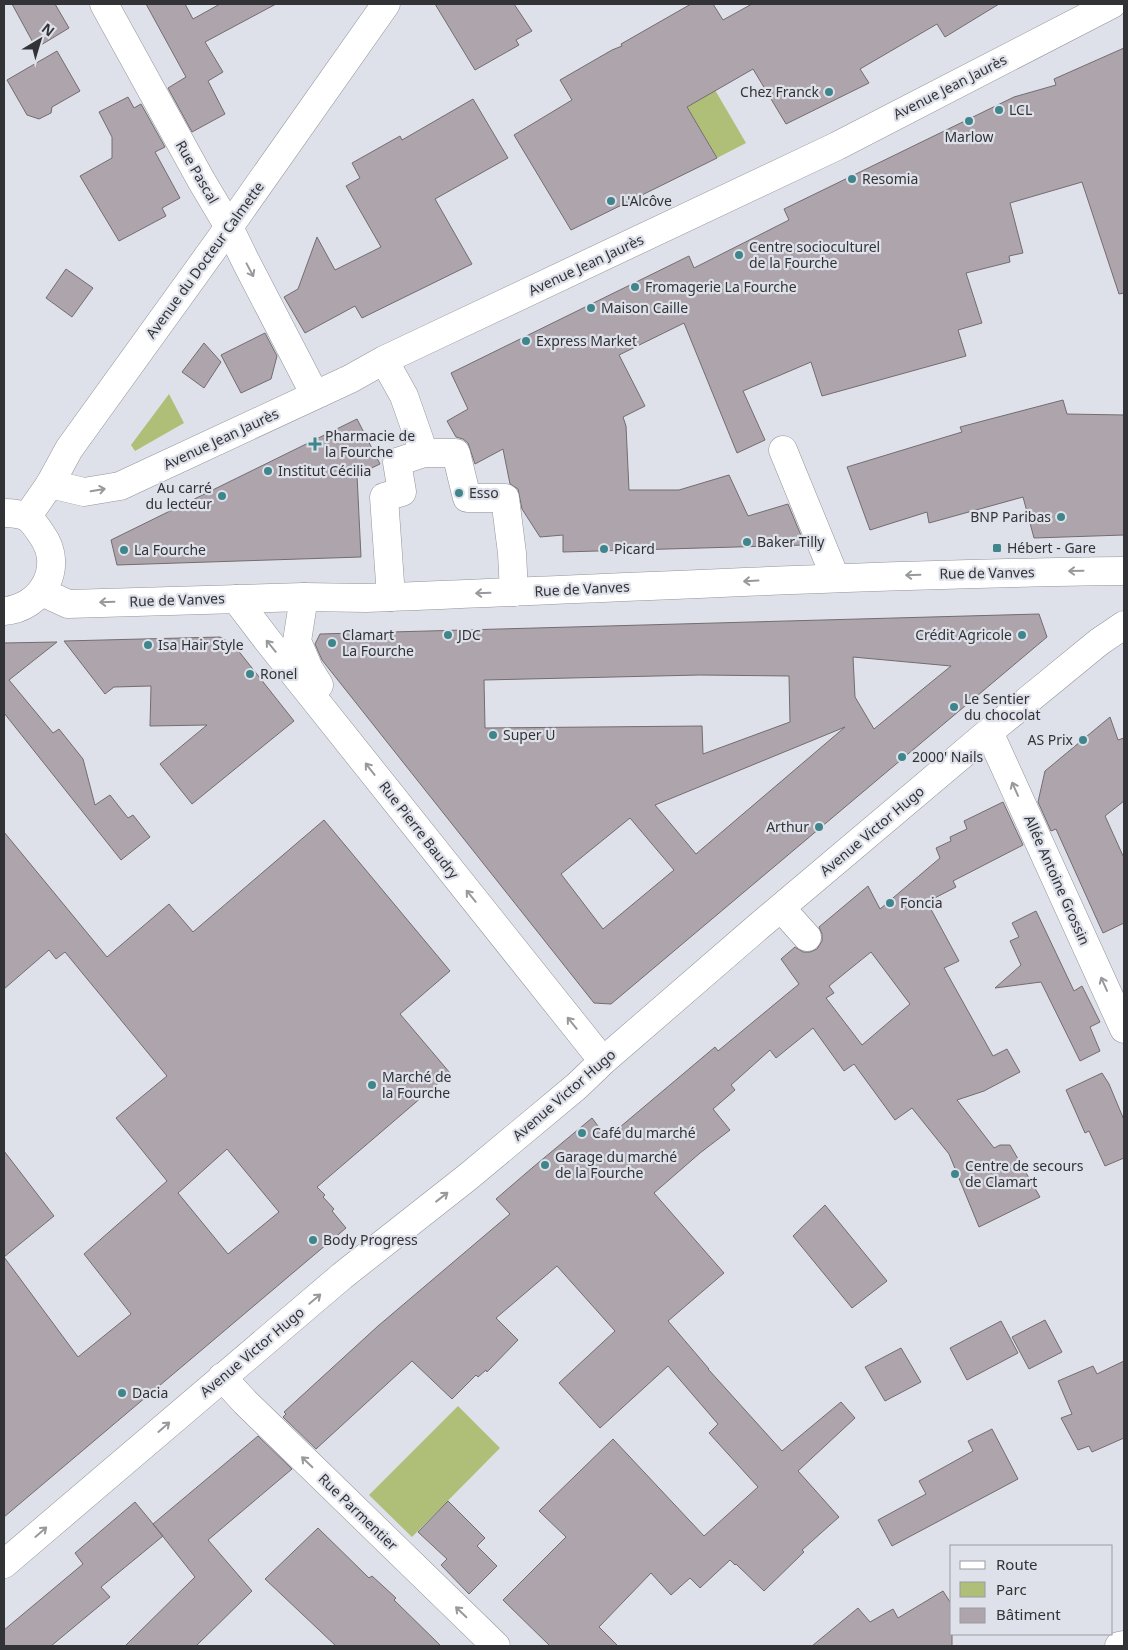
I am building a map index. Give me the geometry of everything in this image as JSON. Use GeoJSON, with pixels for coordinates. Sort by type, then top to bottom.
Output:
{"type":"FeatureCollection","features":[{"type":"Feature","properties":{"kind":"street","name":"Rue Pascal"},"geometry":{"type":"LineString","coordinates":[[104,4],[201,180],[229,226],[315,395]]}},
{"type":"Feature","properties":{"kind":"street","name":"Avenue du Docteur Calmette"},"geometry":{"type":"LineString","coordinates":[[15,515],[50,484],[69,449],[386,4]]}},
{"type":"Feature","properties":{"kind":"street","name":"Avenue Jean Jaurès"},"geometry":{"type":"LineString","coordinates":[[50,484],[84,492],[120,486],[837,146],[1112,4]]}},
{"type":"Feature","properties":{"kind":"street"},"geometry":{"type":"LineString","coordinates":[[384,360],[404,396],[424,453]]}},
{"type":"Feature","properties":{"kind":"street"},"geometry":{"type":"LineString","coordinates":[[784,450],[835,577]]}},
{"type":"Feature","properties":{"kind":"street"},"geometry":{"type":"LineString","coordinates":[[391,596],[384,497],[402,492],[397,462],[424,453],[456,453],[467,498],[505,498],[512,553],[514,592]]}},
{"type":"Feature","properties":{"kind":"street"},"geometry":{"type":"LineString","coordinates":[[4,611],[24,606],[42,592],[50,575],[51,559],[47,541],[38,529],[15,515]]}},
{"type":"Feature","properties":{"kind":"street","name":"Rue de Vanves"},"geometry":{"type":"LineString","coordinates":[[42,592],[68,604],[514,592],[835,577],[1124,571]]}},
{"type":"Feature","properties":{"kind":"street"},"geometry":{"type":"LineString","coordinates":[[304,597],[297,641],[309,669],[322,690],[324,710]]}},
{"type":"Feature","properties":{"kind":"street","name":"Rue Pierre Baudry"},"geometry":{"type":"LineString","coordinates":[[236,599],[603,1061]]}},
{"type":"Feature","properties":{"kind":"street","name":"Avenue Victor Hugo"},"geometry":{"type":"LineString","coordinates":[[4,1564],[342,1276],[483,1164],[577,1086],[603,1061],[781,908],[989,732],[1099,642],[1124,625]]}},
{"type":"Feature","properties":{"kind":"street","name":"Allée Antoine Grossin"},"geometry":{"type":"LineString","coordinates":[[989,732],[1124,1029]]}},
{"type":"Feature","properties":{"kind":"street"},"geometry":{"type":"LineString","coordinates":[[781,908],[807,937]]}},
{"type":"Feature","properties":{"kind":"street","name":"Rue Parmentier"},"geometry":{"type":"LineString","coordinates":[[222,1377],[244,1402],[496,1646]]}},
{"type":"Feature","properties":{"kind":"street"},"geometry":{"type":"LineString","coordinates":[[1119,1646],[1124,1645]]}},
{"type":"Feature","properties":{"kind":"green space"},"geometry":{"type":"Polygon","coordinates":[[[715,90],[746,143],[717,158],[687,107],[715,90]]]}},
{"type":"Feature","properties":{"kind":"green space"},"geometry":{"type":"Polygon","coordinates":[[[169,394],[184,423],[135,451],[131,445],[169,394]]]}},
{"type":"Feature","properties":{"kind":"green space"},"geometry":{"type":"Polygon","coordinates":[[[458,1406],[500,1448],[412,1537],[369,1495],[458,1406]]]}},
{"type":"Feature","properties":{"kind":"building"},"geometry":{"type":"Polygon","coordinates":[[[12,4],[55,4],[69,28],[36,48],[12,4]]]}},
{"type":"Feature","properties":{"kind":"building"},"geometry":{"type":"Polygon","coordinates":[[[146,4],[185,4],[193,19],[220,4],[276,4],[205,42],[223,72],[208,81],[225,114],[192,132],[168,88],[186,77],[146,4]]]}},
{"type":"Feature","properties":{"kind":"building"},"geometry":{"type":"Polygon","coordinates":[[[435,4],[514,4],[532,31],[516,40],[519,45],[475,70],[435,4]]]}},
{"type":"Feature","properties":{"kind":"building"},"geometry":{"type":"Polygon","coordinates":[[[691,4],[713,4],[723,20],[752,4],[999,4],[945,37],[937,24],[860,69],[869,83],[786,124],[753,69],[687,107],[717,158],[571,230],[514,135],[572,100],[560,80],[622,46],[621,44],[691,4]]]}},
{"type":"Feature","properties":{"kind":"building"},"geometry":{"type":"Polygon","coordinates":[[[1124,48],[1124,293],[1119,294],[1082,182],[1010,203],[1023,253],[1009,256],[1010,262],[966,273],[982,323],[958,330],[966,356],[822,396],[811,362],[743,391],[765,440],[737,453],[684,323],[619,355],[645,406],[623,417],[626,426],[629,490],[679,490],[729,475],[748,516],[788,504],[805,545],[563,552],[563,535],[540,537],[522,509],[518,489],[510,484],[503,449],[475,464],[468,443],[456,437],[447,421],[468,409],[451,373],[689,256],[694,268],[789,220],[784,209],[1014,97],[1056,85],[1054,79],[1124,48]]]}},
{"type":"Feature","properties":{"kind":"building"},"geometry":{"type":"Polygon","coordinates":[[[57,51],[80,91],[52,107],[51,113],[39,119],[27,115],[7,80],[57,51]]]}},
{"type":"Feature","properties":{"kind":"building"},"geometry":{"type":"Polygon","coordinates":[[[128,97],[134,108],[141,104],[165,147],[155,152],[180,198],[162,208],[166,216],[119,241],[80,176],[112,158],[112,137],[99,112],[128,97]]]}},
{"type":"Feature","properties":{"kind":"building"},"geometry":{"type":"Polygon","coordinates":[[[473,99],[508,158],[435,199],[472,264],[362,318],[355,306],[305,333],[284,297],[298,289],[317,237],[335,270],[381,247],[346,186],[360,178],[352,163],[400,136],[402,140],[473,99]]]}},
{"type":"Feature","properties":{"kind":"building"},"geometry":{"type":"Polygon","coordinates":[[[66,269],[93,288],[72,317],[46,298],[66,269]]]}},
{"type":"Feature","properties":{"kind":"building"},"geometry":{"type":"Polygon","coordinates":[[[265,333],[277,356],[271,379],[241,393],[221,355],[265,333]]]}},
{"type":"Feature","properties":{"kind":"building"},"geometry":{"type":"Polygon","coordinates":[[[204,343],[221,362],[204,388],[182,372],[204,343]]]}},
{"type":"Feature","properties":{"kind":"building"},"geometry":{"type":"Polygon","coordinates":[[[1063,400],[1067,414],[1124,415],[1124,535],[1034,538],[1023,497],[929,523],[927,512],[870,530],[847,467],[962,432],[960,427],[1063,400]]]}},
{"type":"Feature","properties":{"kind":"building"},"geometry":{"type":"Polygon","coordinates":[[[357,419],[380,464],[357,475],[361,557],[117,565],[111,540],[357,419]]]}},
{"type":"Feature","properties":{"kind":"building"},"geometry":{"type":"Polygon","coordinates":[[[1039,614],[1047,637],[611,1004],[594,1003],[322,660],[315,644],[320,634],[1039,614]],[[853,657],[855,697],[874,729],[951,666],[853,657]],[[700,675],[484,680],[485,728],[702,726],[703,754],[790,722],[789,676],[700,675]],[[845,727],[655,805],[696,854],[845,727]],[[630,818],[561,874],[603,929],[674,870],[630,818]]]}},
{"type":"Feature","properties":{"kind":"building"},"geometry":{"type":"Polygon","coordinates":[[[220,637],[233,644],[294,721],[192,804],[160,764],[207,725],[150,726],[151,686],[114,687],[105,694],[64,641],[220,637]]]}},
{"type":"Feature","properties":{"kind":"building"},"geometry":{"type":"Polygon","coordinates":[[[57,642],[9,680],[53,733],[59,729],[83,759],[95,805],[110,795],[128,818],[133,815],[150,837],[121,860],[4,713],[4,643],[57,642]]]}},
{"type":"Feature","properties":{"kind":"building"},"geometry":{"type":"Polygon","coordinates":[[[1110,717],[1118,740],[1124,738],[1124,801],[1105,816],[1124,858],[1124,923],[1103,933],[1056,829],[1051,831],[1038,802],[1045,771],[1110,717]]]}},
{"type":"Feature","properties":{"kind":"building"},"geometry":{"type":"Polygon","coordinates":[[[1003,802],[1023,845],[953,881],[956,887],[927,902],[959,961],[944,968],[993,1056],[1007,1049],[1020,1072],[984,1091],[957,1100],[994,1148],[1000,1145],[1010,1145],[1040,1197],[979,1227],[949,1154],[912,1108],[895,1120],[854,1064],[844,1071],[813,1028],[776,1058],[770,1050],[731,1085],[735,1090],[713,1109],[730,1130],[654,1193],[724,1273],[668,1321],[708,1369],[782,1451],[841,1402],[855,1418],[798,1471],[839,1517],[802,1550],[804,1552],[764,1591],[730,1560],[700,1588],[690,1578],[671,1595],[651,1573],[599,1627],[618,1646],[550,1646],[503,1600],[566,1537],[539,1511],[613,1439],[704,1536],[758,1487],[709,1433],[718,1424],[668,1366],[600,1428],[559,1383],[615,1331],[557,1266],[496,1318],[518,1340],[487,1372],[486,1370],[478,1377],[476,1375],[452,1399],[412,1361],[316,1449],[283,1417],[286,1414],[284,1412],[378,1326],[510,1214],[496,1199],[592,1118],[607,1138],[715,1047],[718,1051],[799,984],[781,959],[795,947],[803,952],[817,949],[822,941],[819,927],[868,886],[880,909],[940,858],[936,848],[951,841],[950,837],[967,829],[964,821],[1003,802]],[[871,952],[829,986],[834,993],[826,998],[862,1045],[910,1004],[871,952]]]}},
{"type":"Feature","properties":{"kind":"building"},"geometry":{"type":"Polygon","coordinates":[[[324,820],[450,971],[400,1014],[450,1073],[317,1187],[325,1195],[323,1197],[334,1209],[332,1211],[346,1228],[4,1517],[4,1257],[78,1357],[131,1314],[84,1254],[167,1181],[116,1118],[167,1076],[65,952],[56,959],[49,950],[4,989],[4,832],[107,957],[169,904],[193,932],[324,820]],[[227,1149],[178,1193],[228,1254],[279,1212],[227,1149]]]}},
{"type":"Feature","properties":{"kind":"building"},"geometry":{"type":"Polygon","coordinates":[[[1036,911],[1074,991],[1082,986],[1100,1022],[1090,1027],[1100,1051],[1080,1061],[1041,982],[995,988],[1021,965],[1010,941],[1019,937],[1012,923],[1036,911]]]}},
{"type":"Feature","properties":{"kind":"building"},"geometry":{"type":"Polygon","coordinates":[[[1102,1073],[1109,1084],[1124,1120],[1124,1158],[1105,1166],[1089,1131],[1085,1133],[1066,1090],[1102,1073]]]}},
{"type":"Feature","properties":{"kind":"building"},"geometry":{"type":"Polygon","coordinates":[[[4,1151],[54,1216],[4,1257],[4,1151]]]}},
{"type":"Feature","properties":{"kind":"building"},"geometry":{"type":"Polygon","coordinates":[[[825,1205],[887,1281],[852,1308],[793,1236],[825,1205]]]}},
{"type":"Feature","properties":{"kind":"building"},"geometry":{"type":"Polygon","coordinates":[[[1045,1320],[1062,1352],[1029,1369],[1012,1337],[1045,1320]]]}},
{"type":"Feature","properties":{"kind":"building"},"geometry":{"type":"Polygon","coordinates":[[[1001,1321],[1018,1353],[967,1380],[950,1348],[1001,1321]]]}},
{"type":"Feature","properties":{"kind":"building"},"geometry":{"type":"Polygon","coordinates":[[[901,1348],[921,1382],[885,1401],[865,1367],[901,1348]]]}},
{"type":"Feature","properties":{"kind":"building"},"geometry":{"type":"Polygon","coordinates":[[[1124,1361],[1124,1438],[1092,1452],[1089,1446],[1078,1450],[1061,1418],[1072,1414],[1058,1381],[1093,1366],[1097,1374],[1124,1361]]]}},
{"type":"Feature","properties":{"kind":"building"},"geometry":{"type":"Polygon","coordinates":[[[992,1429],[1018,1479],[892,1546],[878,1520],[926,1494],[919,1481],[973,1451],[968,1441],[992,1429]]]}},
{"type":"Feature","properties":{"kind":"building"},"geometry":{"type":"Polygon","coordinates":[[[258,1436],[292,1469],[208,1540],[252,1591],[196,1646],[125,1646],[195,1577],[153,1524],[258,1436]]]}},
{"type":"Feature","properties":{"kind":"building"},"geometry":{"type":"Polygon","coordinates":[[[448,1501],[485,1538],[477,1546],[497,1566],[469,1594],[441,1565],[447,1559],[418,1532],[448,1501]]]}},
{"type":"Feature","properties":{"kind":"building"},"geometry":{"type":"Polygon","coordinates":[[[135,1502],[163,1536],[101,1587],[110,1597],[51,1646],[4,1646],[4,1630],[83,1564],[75,1553],[135,1502]]]}},
{"type":"Feature","properties":{"kind":"building"},"geometry":{"type":"Polygon","coordinates":[[[318,1528],[369,1578],[372,1576],[396,1598],[394,1600],[441,1646],[336,1646],[265,1579],[318,1528]]]}},
{"type":"Feature","properties":{"kind":"building"},"geometry":{"type":"Polygon","coordinates":[[[943,1591],[950,1602],[952,1646],[812,1646],[858,1608],[870,1622],[893,1609],[898,1618],[943,1591]]]}},
{"type":"Feature","properties":{"kind":"place","name":"Chez Franck"},"geometry":{"type":"Point","coordinates":[829,92]}},
{"type":"Feature","properties":{"kind":"place","name":"LCL"},"geometry":{"type":"Point","coordinates":[999,110]}},
{"type":"Feature","properties":{"kind":"place","name":"Marlow"},"geometry":{"type":"Point","coordinates":[969,121]}},
{"type":"Feature","properties":{"kind":"place","name":"Resomia"},"geometry":{"type":"Point","coordinates":[852,179]}},
{"type":"Feature","properties":{"kind":"place","name":"L'Alcôve"},"geometry":{"type":"Point","coordinates":[611,201]}},
{"type":"Feature","properties":{"kind":"place","name":"Centre socioculturel de la Fourche"},"geometry":{"type":"Point","coordinates":[739,255]}},
{"type":"Feature","properties":{"kind":"place","name":"Fromagerie La Fourche"},"geometry":{"type":"Point","coordinates":[635,287]}},
{"type":"Feature","properties":{"kind":"place","name":"Maison Caille"},"geometry":{"type":"Point","coordinates":[591,308]}},
{"type":"Feature","properties":{"kind":"place","name":"Express Market"},"geometry":{"type":"Point","coordinates":[526,341]}},
{"type":"Feature","properties":{"kind":"place","name":"Pharmacie de la Fourche"},"geometry":{"type":"Point","coordinates":[315,444]}},
{"type":"Feature","properties":{"kind":"place","name":"Institut Cécilia"},"geometry":{"type":"Point","coordinates":[268,471]}},
{"type":"Feature","properties":{"kind":"place","name":"Esso"},"geometry":{"type":"Point","coordinates":[459,493]}},
{"type":"Feature","properties":{"kind":"place","name":"Au carré du lecteur"},"geometry":{"type":"Point","coordinates":[222,496]}},
{"type":"Feature","properties":{"kind":"place","name":"BNP Paribas"},"geometry":{"type":"Point","coordinates":[1061,517]}},
{"type":"Feature","properties":{"kind":"place","name":"Baker Tilly"},"geometry":{"type":"Point","coordinates":[747,542]}},
{"type":"Feature","properties":{"kind":"place","name":"Hébert - Gare"},"geometry":{"type":"Point","coordinates":[997,548]}},
{"type":"Feature","properties":{"kind":"place","name":"Picard"},"geometry":{"type":"Point","coordinates":[604,549]}},
{"type":"Feature","properties":{"kind":"place","name":"La Fourche"},"geometry":{"type":"Point","coordinates":[124,550]}},
{"type":"Feature","properties":{"kind":"place","name":"JDC"},"geometry":{"type":"Point","coordinates":[448,635]}},
{"type":"Feature","properties":{"kind":"place","name":"Crédit Agricole"},"geometry":{"type":"Point","coordinates":[1022,635]}},
{"type":"Feature","properties":{"kind":"place","name":"Clamart La Fourche"},"geometry":{"type":"Point","coordinates":[332,643]}},
{"type":"Feature","properties":{"kind":"place","name":"Isa Hair Style"},"geometry":{"type":"Point","coordinates":[148,645]}},
{"type":"Feature","properties":{"kind":"place","name":"Ronel"},"geometry":{"type":"Point","coordinates":[250,674]}},
{"type":"Feature","properties":{"kind":"place","name":"Le Sentier du chocolat"},"geometry":{"type":"Point","coordinates":[954,707]}},
{"type":"Feature","properties":{"kind":"place","name":"Super U"},"geometry":{"type":"Point","coordinates":[493,735]}},
{"type":"Feature","properties":{"kind":"place","name":"AS Prix"},"geometry":{"type":"Point","coordinates":[1083,740]}},
{"type":"Feature","properties":{"kind":"place","name":"2000' Nails"},"geometry":{"type":"Point","coordinates":[902,757]}},
{"type":"Feature","properties":{"kind":"place","name":"Arthur"},"geometry":{"type":"Point","coordinates":[819,827]}},
{"type":"Feature","properties":{"kind":"place","name":"Foncia"},"geometry":{"type":"Point","coordinates":[890,903]}},
{"type":"Feature","properties":{"kind":"place","name":"Marché de la Fourche"},"geometry":{"type":"Point","coordinates":[372,1085]}},
{"type":"Feature","properties":{"kind":"place","name":"Café du marché"},"geometry":{"type":"Point","coordinates":[582,1133]}},
{"type":"Feature","properties":{"kind":"place","name":"Garage du marché de la Fourche"},"geometry":{"type":"Point","coordinates":[545,1165]}},
{"type":"Feature","properties":{"kind":"place","name":"Centre de secours de Clamart"},"geometry":{"type":"Point","coordinates":[955,1174]}},
{"type":"Feature","properties":{"kind":"place","name":"Body Progress"},"geometry":{"type":"Point","coordinates":[313,1240]}},
{"type":"Feature","properties":{"kind":"place","name":"Dacia"},"geometry":{"type":"Point","coordinates":[122,1393]}}]}
